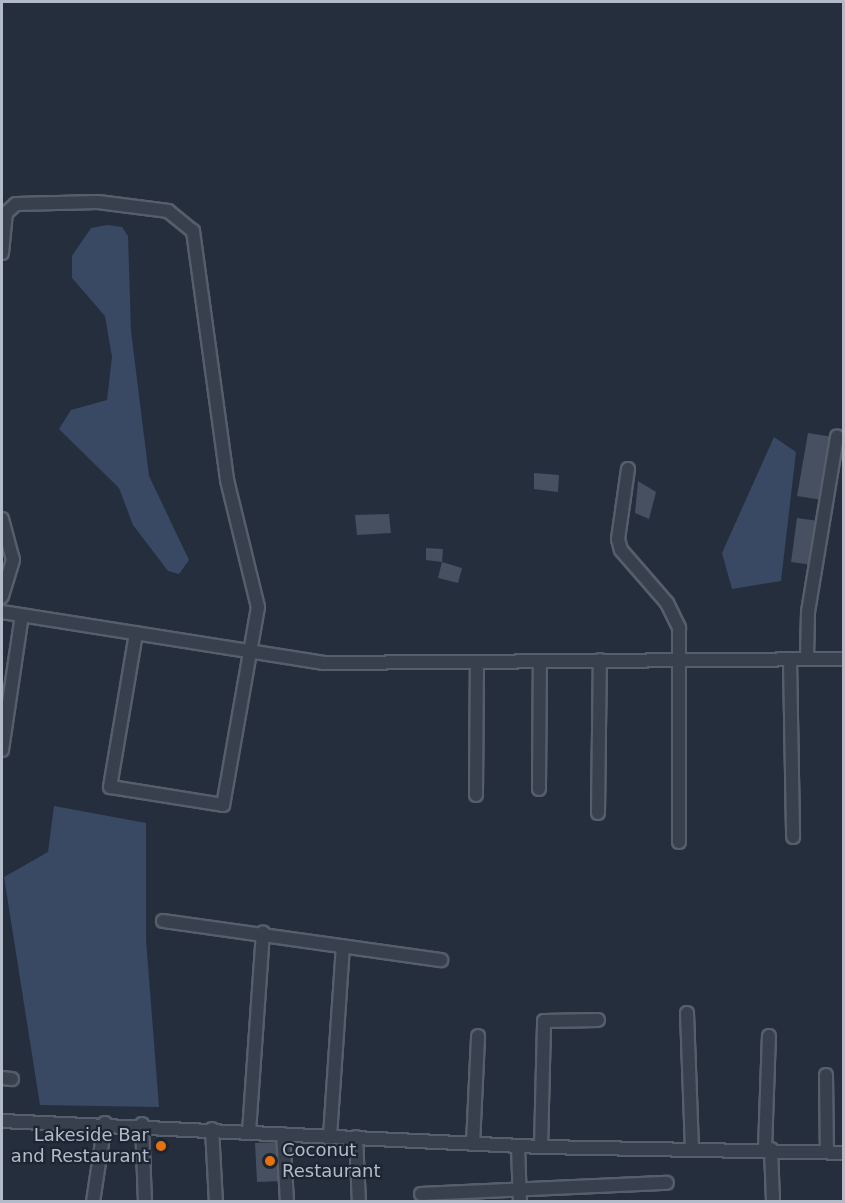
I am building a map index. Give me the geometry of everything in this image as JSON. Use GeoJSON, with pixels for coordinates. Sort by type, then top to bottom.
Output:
{"type":"FeatureCollection","features":[{"type":"Feature","properties":{"kind":"street"},"geometry":{"type":"LineString","coordinates":[[2,253],[6,213],[16,204],[98,202],[168,211],[193,231],[227,480],[258,607],[223,805],[112,790],[110,781],[135,633]]}},
{"type":"Feature","properties":{"kind":"street"},"geometry":{"type":"LineString","coordinates":[[807,658],[808,612],[837,435]]}},
{"type":"Feature","properties":{"kind":"street"},"geometry":{"type":"LineString","coordinates":[[628,470],[618,539],[674,614],[679,628],[676,659],[679,842]]}},
{"type":"Feature","properties":{"kind":"street"},"geometry":{"type":"LineString","coordinates":[[2,519],[13,560],[2,596]]}},
{"type":"Feature","properties":{"kind":"street"},"geometry":{"type":"LineString","coordinates":[[2,612],[323,663],[843,659]]}},
{"type":"Feature","properties":{"kind":"street"},"geometry":{"type":"LineString","coordinates":[[2,750],[22,615]]}},
{"type":"Feature","properties":{"kind":"street"},"geometry":{"type":"LineString","coordinates":[[790,659],[793,837]]}},
{"type":"Feature","properties":{"kind":"street"},"geometry":{"type":"LineString","coordinates":[[598,813],[600,660]]}},
{"type":"Feature","properties":{"kind":"street"},"geometry":{"type":"LineString","coordinates":[[539,789],[540,661]]}},
{"type":"Feature","properties":{"kind":"street"},"geometry":{"type":"LineString","coordinates":[[476,795],[477,662]]}},
{"type":"Feature","properties":{"kind":"street"},"geometry":{"type":"LineString","coordinates":[[164,921],[263,932],[441,960]]}},
{"type":"Feature","properties":{"kind":"street"},"geometry":{"type":"LineString","coordinates":[[249,1132],[263,932]]}},
{"type":"Feature","properties":{"kind":"street"},"geometry":{"type":"LineString","coordinates":[[330,1136],[343,946]]}},
{"type":"Feature","properties":{"kind":"street"},"geometry":{"type":"LineString","coordinates":[[687,1013],[692,1147]]}},
{"type":"Feature","properties":{"kind":"street"},"geometry":{"type":"LineString","coordinates":[[541,1147],[544,1021],[598,1020]]}},
{"type":"Feature","properties":{"kind":"street"},"geometry":{"type":"LineString","coordinates":[[473,1144],[478,1036]]}},
{"type":"Feature","properties":{"kind":"street"},"geometry":{"type":"LineString","coordinates":[[769,1036],[768,1149],[773,1202]]}},
{"type":"Feature","properties":{"kind":"street"},"geometry":{"type":"LineString","coordinates":[[826,1075],[827,1152]]}},
{"type":"Feature","properties":{"kind":"street"},"geometry":{"type":"LineString","coordinates":[[2,1121],[105,1122],[541,1147],[692,1147],[843,1152]]}},
{"type":"Feature","properties":{"kind":"street"},"geometry":{"type":"LineString","coordinates":[[93,1202],[105,1122]]}},
{"type":"Feature","properties":{"kind":"street"},"geometry":{"type":"LineString","coordinates":[[142,1124],[145,1202]]}},
{"type":"Feature","properties":{"kind":"street"},"geometry":{"type":"LineString","coordinates":[[212,1129],[216,1202]]}},
{"type":"Feature","properties":{"kind":"street"},"geometry":{"type":"LineString","coordinates":[[283,1134],[287,1202]]}},
{"type":"Feature","properties":{"kind":"street"},"geometry":{"type":"LineString","coordinates":[[356,1137],[359,1202]]}},
{"type":"Feature","properties":{"kind":"street"},"geometry":{"type":"LineString","coordinates":[[518,1146],[520,1196]]}},
{"type":"Feature","properties":{"kind":"street"},"geometry":{"type":"LineString","coordinates":[[421,1194],[520,1196],[591,1187],[667,1183]]}},
{"type":"Feature","properties":{"kind":"street"},"geometry":{"type":"LineString","coordinates":[[591,1187],[591,1202]]}},
{"type":"Feature","properties":{"kind":"water"},"geometry":{"type":"Polygon","coordinates":[[[107,225],[122,227],[128,236],[131,331],[149,476],[189,560],[179,574],[168,571],[133,525],[119,488],[59,429],[71,410],[107,400],[112,357],[105,316],[72,278],[72,256],[91,228],[107,225]]]}},
{"type":"Feature","properties":{"kind":"water"},"geometry":{"type":"Polygon","coordinates":[[[774,437],[796,452],[781,581],[732,589],[722,553],[774,437]]]}},
{"type":"Feature","properties":{"kind":"water"},"geometry":{"type":"Polygon","coordinates":[[[54,806],[146,823],[146,940],[159,1107],[40,1105],[4,877],[48,852],[54,806]]]}},
{"type":"Feature","properties":{"kind":"building"},"geometry":{"type":"Polygon","coordinates":[[[808,433],[833,437],[822,500],[797,496],[808,433]]]}},
{"type":"Feature","properties":{"kind":"building"},"geometry":{"type":"Polygon","coordinates":[[[534,473],[559,475],[558,492],[534,489],[534,473]]]}},
{"type":"Feature","properties":{"kind":"building"},"geometry":{"type":"Polygon","coordinates":[[[638,481],[656,492],[649,519],[635,513],[638,481]]]}},
{"type":"Feature","properties":{"kind":"building"},"geometry":{"type":"Polygon","coordinates":[[[389,514],[391,533],[357,535],[355,515],[389,514]]]}},
{"type":"Feature","properties":{"kind":"building"},"geometry":{"type":"Polygon","coordinates":[[[797,518],[819,521],[813,565],[791,562],[797,518]]]}},
{"type":"Feature","properties":{"kind":"building"},"geometry":{"type":"Polygon","coordinates":[[[426,548],[443,549],[442,562],[426,560],[426,548]]]}},
{"type":"Feature","properties":{"kind":"building"},"geometry":{"type":"Polygon","coordinates":[[[442,562],[462,568],[458,583],[438,578],[442,562]]]}},
{"type":"Feature","properties":{"kind":"building"},"geometry":{"type":"Polygon","coordinates":[[[281,1142],[283,1181],[257,1182],[255,1143],[281,1142]]]}},
{"type":"Feature","properties":{"kind":"place","name":"Lakeside Bar and Restaurant"},"geometry":{"type":"Point","coordinates":[161,1146]}},
{"type":"Feature","properties":{"kind":"place","name":"Coconut Restaurant"},"geometry":{"type":"Point","coordinates":[270,1161]}}]}
